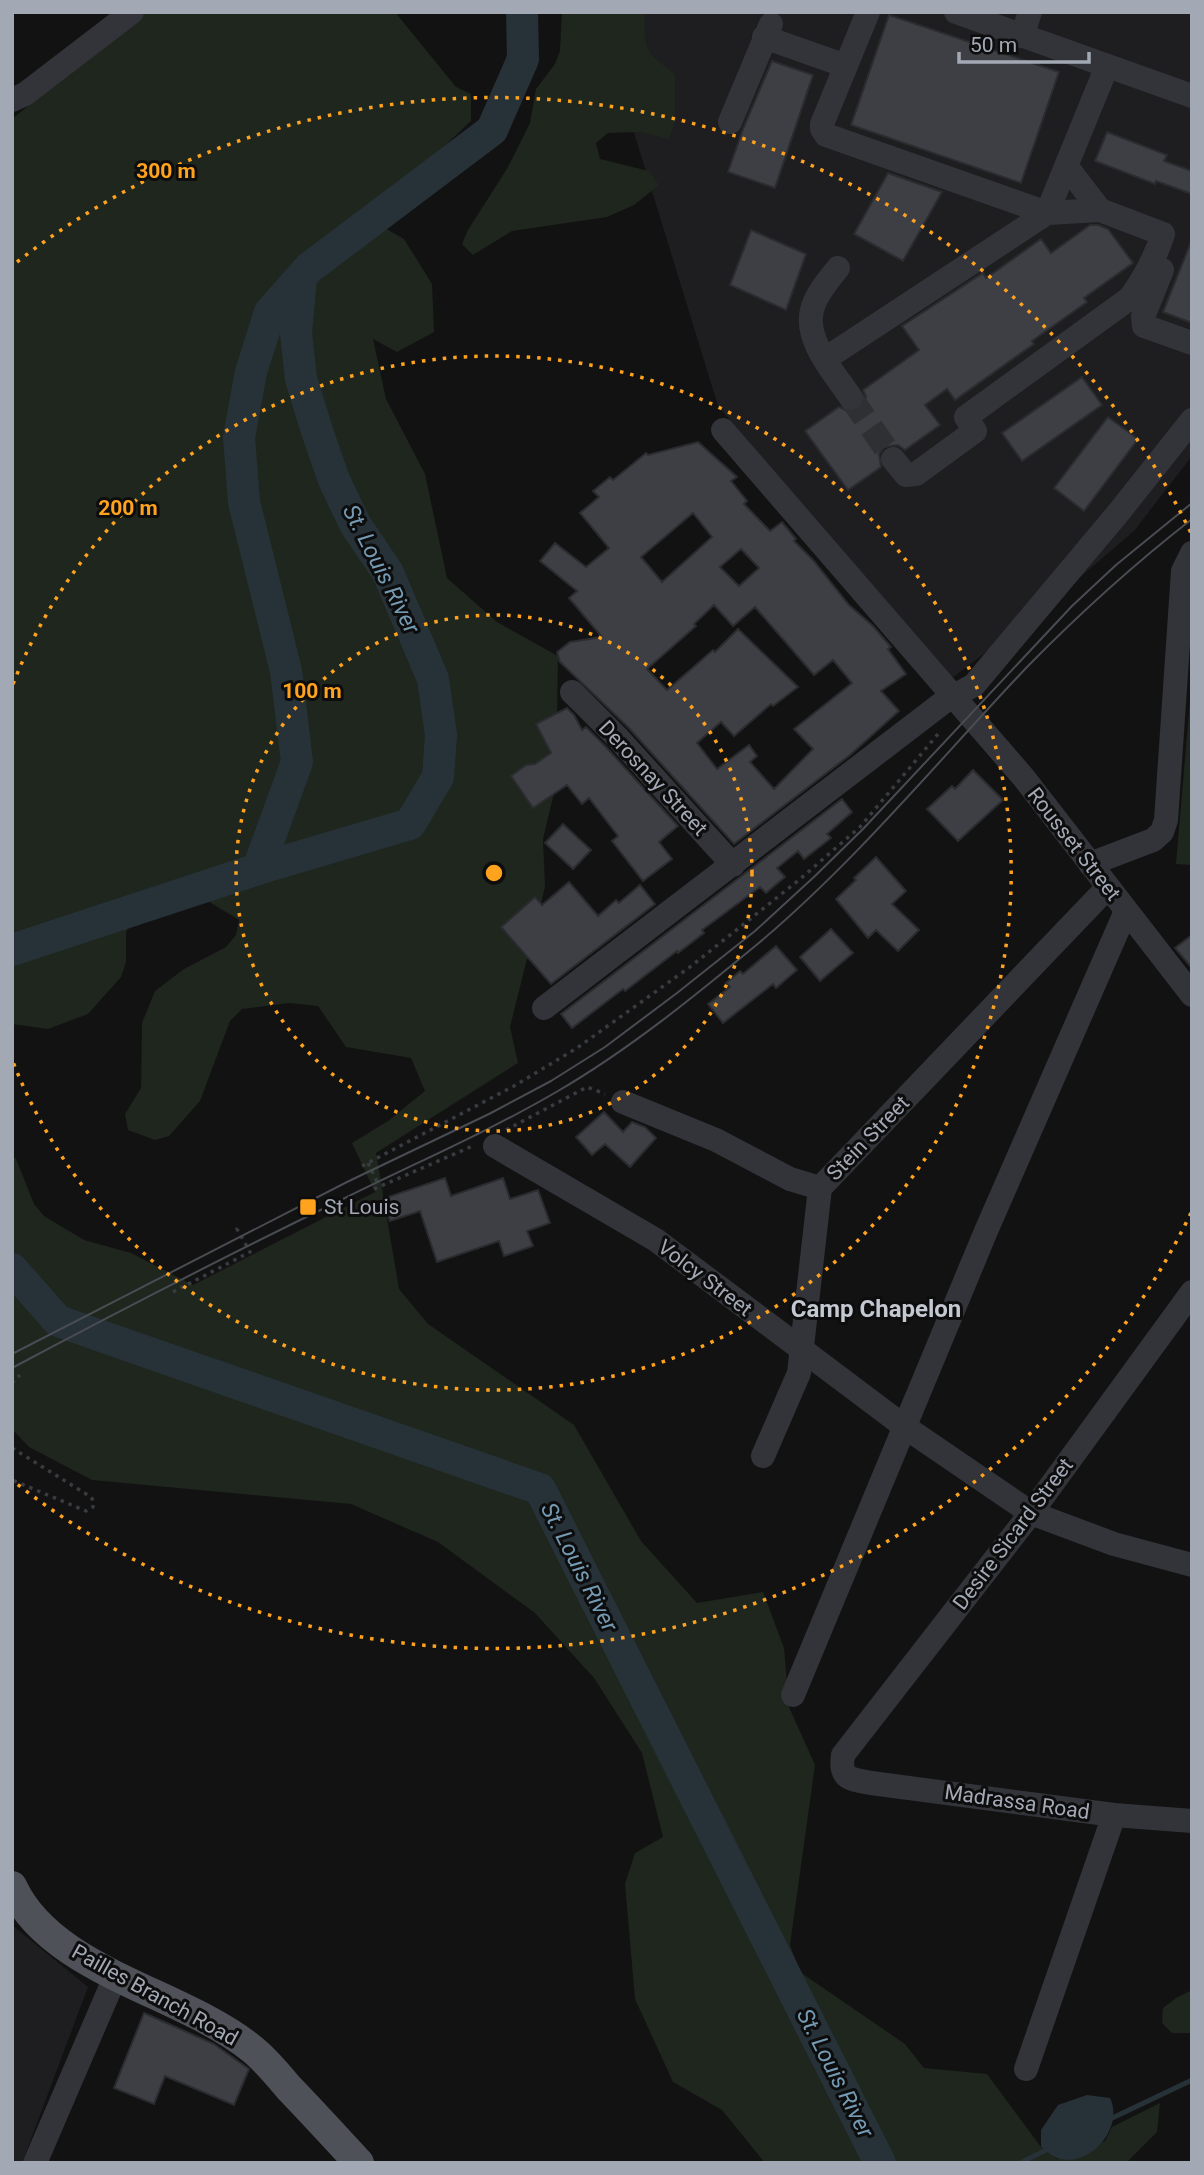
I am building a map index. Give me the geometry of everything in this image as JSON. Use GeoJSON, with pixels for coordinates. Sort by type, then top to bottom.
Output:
{"type":"FeatureCollection","features":[{"type":"Feature","properties":{"kind":"main road","name":"Pailles Branch Road"},"geometry":{"type":"LineString","coordinates":[[12,1886],[27,1910],[47,1933],[76,1954],[212,2022],[253,2050],[359,2163]]}},
{"type":"Feature","properties":{"kind":"street"},"geometry":{"type":"LineString","coordinates":[[12,100],[24,94],[132,12]]}},
{"type":"Feature","properties":{"kind":"street"},"geometry":{"type":"LineString","coordinates":[[868,12],[822,124],[825,135],[1047,213],[1100,210],[1171,238],[1173,244],[1143,317],[1143,323],[1148,329],[1192,343]]}},
{"type":"Feature","properties":{"kind":"street"},"geometry":{"type":"LineString","coordinates":[[956,12],[1192,96]]}},
{"type":"Feature","properties":{"kind":"street"},"geometry":{"type":"LineString","coordinates":[[1022,36],[1030,12]]}},
{"type":"Feature","properties":{"kind":"street"},"geometry":{"type":"LineString","coordinates":[[730,122],[767,31],[846,66]]}},
{"type":"Feature","properties":{"kind":"street"},"geometry":{"type":"LineString","coordinates":[[825,359],[1047,213],[1107,66]]}},
{"type":"Feature","properties":{"kind":"street"},"geometry":{"type":"LineString","coordinates":[[1067,167],[1100,210]]}},
{"type":"Feature","properties":{"kind":"street"},"geometry":{"type":"LineString","coordinates":[[893,458],[906,475],[916,474],[975,430],[966,417],[1130,298],[1145,278],[1163,234]]}},
{"type":"Feature","properties":{"kind":"street"},"geometry":{"type":"LineString","coordinates":[[838,268],[818,296],[810,326],[825,359],[851,398]]}},
{"type":"Feature","properties":{"kind":"street"},"geometry":{"type":"LineString","coordinates":[[544,1008],[952,697],[974,685],[1192,420]]}},
{"type":"Feature","properties":{"kind":"street","name":"Rousset Street"},"geometry":{"type":"LineString","coordinates":[[723,430],[1024,778],[1192,995]]}},
{"type":"Feature","properties":{"kind":"street"},"geometry":{"type":"LineString","coordinates":[[1090,864],[1153,840],[1162,832],[1166,821],[1184,571],[1190,558]]}},
{"type":"Feature","properties":{"kind":"street","name":"Derosnay Street"},"geometry":{"type":"LineString","coordinates":[[572,692],[617,737],[733,865]]}},
{"type":"Feature","properties":{"kind":"street","name":"Stein Street"},"geometry":{"type":"LineString","coordinates":[[763,1456],[799,1373],[820,1188],[1108,887]]}},
{"type":"Feature","properties":{"kind":"street"},"geometry":{"type":"LineString","coordinates":[[793,1695],[986,1231],[1126,911]]}},
{"type":"Feature","properties":{"kind":"street"},"geometry":{"type":"LineString","coordinates":[[622,1102],[716,1140],[790,1179],[820,1188]]}},
{"type":"Feature","properties":{"kind":"street","name":"Volcy Street"},"geometry":{"type":"LineString","coordinates":[[490,1143],[656,1241],[905,1427],[1031,1513],[1114,1544],[1192,1565]]}},
{"type":"Feature","properties":{"kind":"street","name":"Desire Sicard Street"},"geometry":{"type":"LineString","coordinates":[[845,1775],[841,1768],[843,1755],[1031,1513],[1192,1292]]}},
{"type":"Feature","properties":{"kind":"street","name":"Madrassa Road"},"geometry":{"type":"LineString","coordinates":[[845,1775],[852,1780],[871,1783],[1114,1815],[1192,1821]]}},
{"type":"Feature","properties":{"kind":"street"},"geometry":{"type":"LineString","coordinates":[[1026,2069],[1114,1815]]}},
{"type":"Feature","properties":{"kind":"street"},"geometry":{"type":"LineString","coordinates":[[35,2163],[116,1975]]}},
{"type":"Feature","properties":{"kind":"path"},"geometry":{"type":"LineString","coordinates":[[362,1166],[514,1086],[577,1048],[690,967],[799,880],[860,827],[940,732]]}},
{"type":"Feature","properties":{"kind":"path"},"geometry":{"type":"LineString","coordinates":[[374,1189],[490,1143],[587,1087],[622,1102]]}},
{"type":"Feature","properties":{"kind":"path"},"geometry":{"type":"LineString","coordinates":[[368,1163],[379,1186]]}},
{"type":"Feature","properties":{"kind":"path"},"geometry":{"type":"LineString","coordinates":[[173,1292],[252,1251],[237,1229],[242,1227]]}},
{"type":"Feature","properties":{"kind":"path"},"geometry":{"type":"LineString","coordinates":[[12,1383],[20,1375]]}},
{"type":"Feature","properties":{"kind":"path"},"geometry":{"type":"LineString","coordinates":[[12,1448],[91,1497],[93,1507],[86,1511],[12,1480]]}},
{"type":"Feature","properties":{"kind":"shaded area"},"geometry":{"type":"Polygon","coordinates":[[[144,12],[395,12],[456,87],[471,94],[471,121],[390,197],[378,224],[404,239],[432,284],[434,332],[397,352],[373,339],[386,399],[425,474],[447,578],[497,622],[558,656],[556,785],[543,839],[545,887],[510,1027],[518,1063],[376,1153],[399,1289],[428,1324],[574,1425],[641,1541],[697,1603],[763,1592],[784,1648],[789,1707],[815,1765],[790,1945],[800,1972],[905,2044],[924,2068],[987,2074],[1041,2147],[1057,2159],[1105,2141],[1112,2127],[1160,2103],[1157,2132],[1126,2163],[765,2163],[722,2110],[673,2082],[635,1999],[625,1884],[635,1853],[663,1837],[642,1753],[594,1678],[535,1613],[438,1542],[351,1504],[92,1480],[29,1447],[12,1429],[12,1155],[34,1204],[44,1216],[84,1240],[131,1253],[193,1285],[375,1192],[352,1143],[388,1121],[425,1091],[411,1058],[346,1047],[318,1006],[289,1003],[242,1009],[230,1021],[200,1101],[169,1136],[155,1140],[128,1130],[125,1114],[141,1088],[142,1023],[155,991],[184,969],[226,947],[236,935],[239,920],[198,895],[141,904],[126,932],[126,962],[121,977],[88,1014],[48,1029],[12,1024],[12,119],[144,12]]]}},
{"type":"Feature","properties":{"kind":"shaded area"},"geometry":{"type":"Polygon","coordinates":[[[562,12],[645,12],[648,49],[675,74],[675,122],[669,139],[640,132],[608,133],[596,143],[600,159],[649,171],[659,185],[634,205],[607,217],[512,231],[473,255],[462,244],[508,167],[530,123],[536,89],[555,64],[560,51],[562,12]]]}},
{"type":"Feature","properties":{"kind":"shaded area"},"geometry":{"type":"Polygon","coordinates":[[[597,12],[1192,12],[1192,456],[1134,531],[1050,603],[952,678],[718,406],[597,12]]]}},
{"type":"Feature","properties":{"kind":"shaded area"},"geometry":{"type":"Polygon","coordinates":[[[1192,677],[1192,865],[1176,864],[1192,677]]]}},
{"type":"Feature","properties":{"kind":"shaded area"},"geometry":{"type":"Polygon","coordinates":[[[12,1925],[88,1987],[22,2163],[12,2163],[12,1925]]]}},
{"type":"Feature","properties":{"kind":"shaded area"},"geometry":{"type":"Polygon","coordinates":[[[1192,1990],[1192,2033],[1172,2033],[1162,2023],[1163,2008],[1192,1990]]]}},
{"type":"Feature","properties":{"kind":"shaded area"},"geometry":{"type":"Polygon","coordinates":[[[1087,2095],[1110,2098],[1113,2121],[1109,2132],[1094,2150],[1083,2156],[1072,2160],[1055,2157],[1041,2147],[1041,2130],[1058,2105],[1087,2095]]]}},
{"type":"Feature","properties":{"kind":"building"},"geometry":{"type":"Polygon","coordinates":[[[889,15],[1059,72],[1021,183],[851,125],[889,15]]]}},
{"type":"Feature","properties":{"kind":"building"},"geometry":{"type":"Polygon","coordinates":[[[772,61],[813,75],[775,188],[728,172],[772,61]]]}},
{"type":"Feature","properties":{"kind":"building"},"geometry":{"type":"Polygon","coordinates":[[[1107,132],[1167,155],[1164,161],[1192,171],[1192,194],[1156,181],[1155,184],[1095,161],[1107,132]]]}},
{"type":"Feature","properties":{"kind":"building"},"geometry":{"type":"Polygon","coordinates":[[[888,173],[942,192],[903,261],[854,234],[888,173]]]}},
{"type":"Feature","properties":{"kind":"building"},"geometry":{"type":"Polygon","coordinates":[[[1090,225],[1108,229],[1133,263],[1084,298],[1087,302],[1032,341],[1034,344],[955,400],[947,389],[925,405],[940,425],[905,450],[898,445],[884,447],[879,454],[881,467],[848,490],[805,431],[839,407],[852,413],[860,410],[866,397],[863,390],[919,350],[902,326],[983,273],[986,278],[1041,239],[1051,253],[1090,225]]]}},
{"type":"Feature","properties":{"kind":"building"},"geometry":{"type":"Polygon","coordinates":[[[751,230],[806,254],[786,310],[730,285],[751,230]]]}},
{"type":"Feature","properties":{"kind":"building"},"geometry":{"type":"Polygon","coordinates":[[[1192,242],[1192,323],[1163,312],[1192,242]]]}},
{"type":"Feature","properties":{"kind":"building"},"geometry":{"type":"Polygon","coordinates":[[[1082,377],[1102,405],[1022,461],[1002,433],[1082,377]]]}},
{"type":"Feature","properties":{"kind":"building"},"geometry":{"type":"Polygon","coordinates":[[[1108,417],[1138,439],[1084,511],[1054,488],[1108,417]]]}},
{"type":"Feature","properties":{"kind":"building"},"geometry":{"type":"Polygon","coordinates":[[[698,442],[737,477],[731,481],[747,501],[744,504],[770,531],[782,522],[796,539],[794,541],[849,605],[873,626],[891,647],[888,649],[906,674],[881,691],[899,711],[850,755],[734,844],[628,727],[560,662],[557,652],[570,642],[602,637],[569,598],[577,591],[540,561],[555,543],[586,567],[609,548],[580,513],[599,497],[593,491],[610,477],[613,480],[646,453],[648,455],[698,442]],[[693,513],[641,557],[662,582],[712,537],[693,513]],[[741,549],[720,567],[739,586],[759,568],[741,549]],[[714,605],[694,624],[696,626],[647,669],[667,690],[713,650],[715,652],[738,629],[798,687],[773,706],[771,704],[734,736],[721,722],[697,743],[717,769],[749,745],[757,756],[750,762],[774,789],[813,749],[794,729],[852,683],[833,660],[814,675],[755,607],[733,626],[714,605]]]}},
{"type":"Feature","properties":{"kind":"building"},"geometry":{"type":"Polygon","coordinates":[[[567,708],[582,730],[586,727],[606,747],[678,826],[659,842],[672,859],[643,881],[612,841],[618,836],[589,798],[582,804],[567,785],[533,808],[511,776],[551,753],[536,724],[567,708]]]}},
{"type":"Feature","properties":{"kind":"building"},"geometry":{"type":"Polygon","coordinates":[[[973,770],[1003,800],[958,841],[927,809],[952,786],[955,789],[973,770]]]}},
{"type":"Feature","properties":{"kind":"building"},"geometry":{"type":"Polygon","coordinates":[[[842,799],[852,812],[827,834],[831,838],[804,859],[798,851],[777,868],[785,877],[766,893],[760,887],[702,930],[704,933],[678,953],[677,951],[625,991],[623,989],[572,1028],[561,1014],[842,799]]]}},
{"type":"Feature","properties":{"kind":"building"},"geometry":{"type":"Polygon","coordinates":[[[563,824],[591,850],[573,869],[545,843],[563,824]]]}},
{"type":"Feature","properties":{"kind":"building"},"geometry":{"type":"Polygon","coordinates":[[[876,857],[906,891],[892,904],[919,930],[898,951],[876,930],[868,938],[836,899],[876,857]]]}},
{"type":"Feature","properties":{"kind":"building"},"geometry":{"type":"Polygon","coordinates":[[[569,882],[598,916],[616,900],[619,903],[640,885],[655,904],[551,984],[501,927],[535,897],[542,905],[569,882]]]}},
{"type":"Feature","properties":{"kind":"building"},"geometry":{"type":"Polygon","coordinates":[[[831,929],[853,953],[820,981],[800,957],[831,929]]]}},
{"type":"Feature","properties":{"kind":"building"},"geometry":{"type":"Polygon","coordinates":[[[1192,935],[1192,968],[1175,948],[1192,935]]]}},
{"type":"Feature","properties":{"kind":"building"},"geometry":{"type":"Polygon","coordinates":[[[776,946],[797,970],[776,988],[773,984],[723,1023],[708,1004],[730,987],[726,983],[740,971],[743,974],[776,946]]]}},
{"type":"Feature","properties":{"kind":"building"},"geometry":{"type":"Polygon","coordinates":[[[604,1112],[623,1132],[632,1122],[645,1127],[656,1138],[630,1167],[605,1144],[592,1155],[576,1137],[604,1112]]]}},
{"type":"Feature","properties":{"kind":"building"},"geometry":{"type":"Polygon","coordinates":[[[445,1178],[451,1196],[503,1178],[510,1199],[538,1190],[550,1223],[527,1231],[533,1246],[504,1256],[499,1241],[437,1262],[420,1211],[390,1221],[382,1199],[445,1178]]]}},
{"type":"Feature","properties":{"kind":"building"},"geometry":{"type":"Polygon","coordinates":[[[144,2013],[214,2044],[249,2069],[234,2105],[165,2076],[154,2104],[114,2088],[144,2013]]]}},
{"type":"Feature","properties":{"kind":"waterway","name":"St. Louis River"},"geometry":{"type":"LineString","coordinates":[[12,950],[258,869],[297,762],[286,671],[244,502],[239,437],[251,372],[270,312],[309,268],[492,130],[523,59],[522,12]]}},
{"type":"Feature","properties":{"kind":"waterway","name":"St. Louis River"},"geometry":{"type":"LineString","coordinates":[[258,869],[410,824],[438,777],[441,735],[433,679],[388,573],[355,524],[334,480],[301,379],[296,333],[301,277]]}},
{"type":"Feature","properties":{"kind":"waterway","name":"St. Louis River"},"geometry":{"type":"LineString","coordinates":[[12,1269],[58,1321],[540,1489],[880,2163]]}},
{"type":"Feature","properties":{"kind":"waterway"},"geometry":{"type":"LineString","coordinates":[[1106,2121],[1192,2080]]}},
{"type":"Feature","properties":{"kind":"waterway"},"geometry":{"type":"LineString","coordinates":[[1020,2163],[1050,2148]]}},
{"type":"Feature","properties":{"kind":"tunnel"},"geometry":{"type":"LineString","coordinates":[[851,398],[893,459]]}},
{"type":"Feature","properties":{"kind":"tram line"},"geometry":{"type":"LineString","coordinates":[[12,1354],[347,1182],[489,1114],[551,1081],[605,1047],[755,931],[815,876],[863,829],[1072,606],[1116,565],[1192,503]]}},
{"type":"Feature","properties":{"kind":"tram line"},"geometry":{"type":"LineString","coordinates":[[12,1368],[299,1220],[505,1120],[585,1075],[637,1039],[712,982],[796,910],[864,843],[1047,647],[1128,572],[1192,519]]}},
{"type":"Feature","properties":{"kind":"place","name":"St Louis"},"geometry":{"type":"Point","coordinates":[308,1207]}},
{"type":"Feature","properties":{"kind":"district","name":"Camp Chapelon"},"geometry":{"type":"Point","coordinates":[876,1309]}}]}
